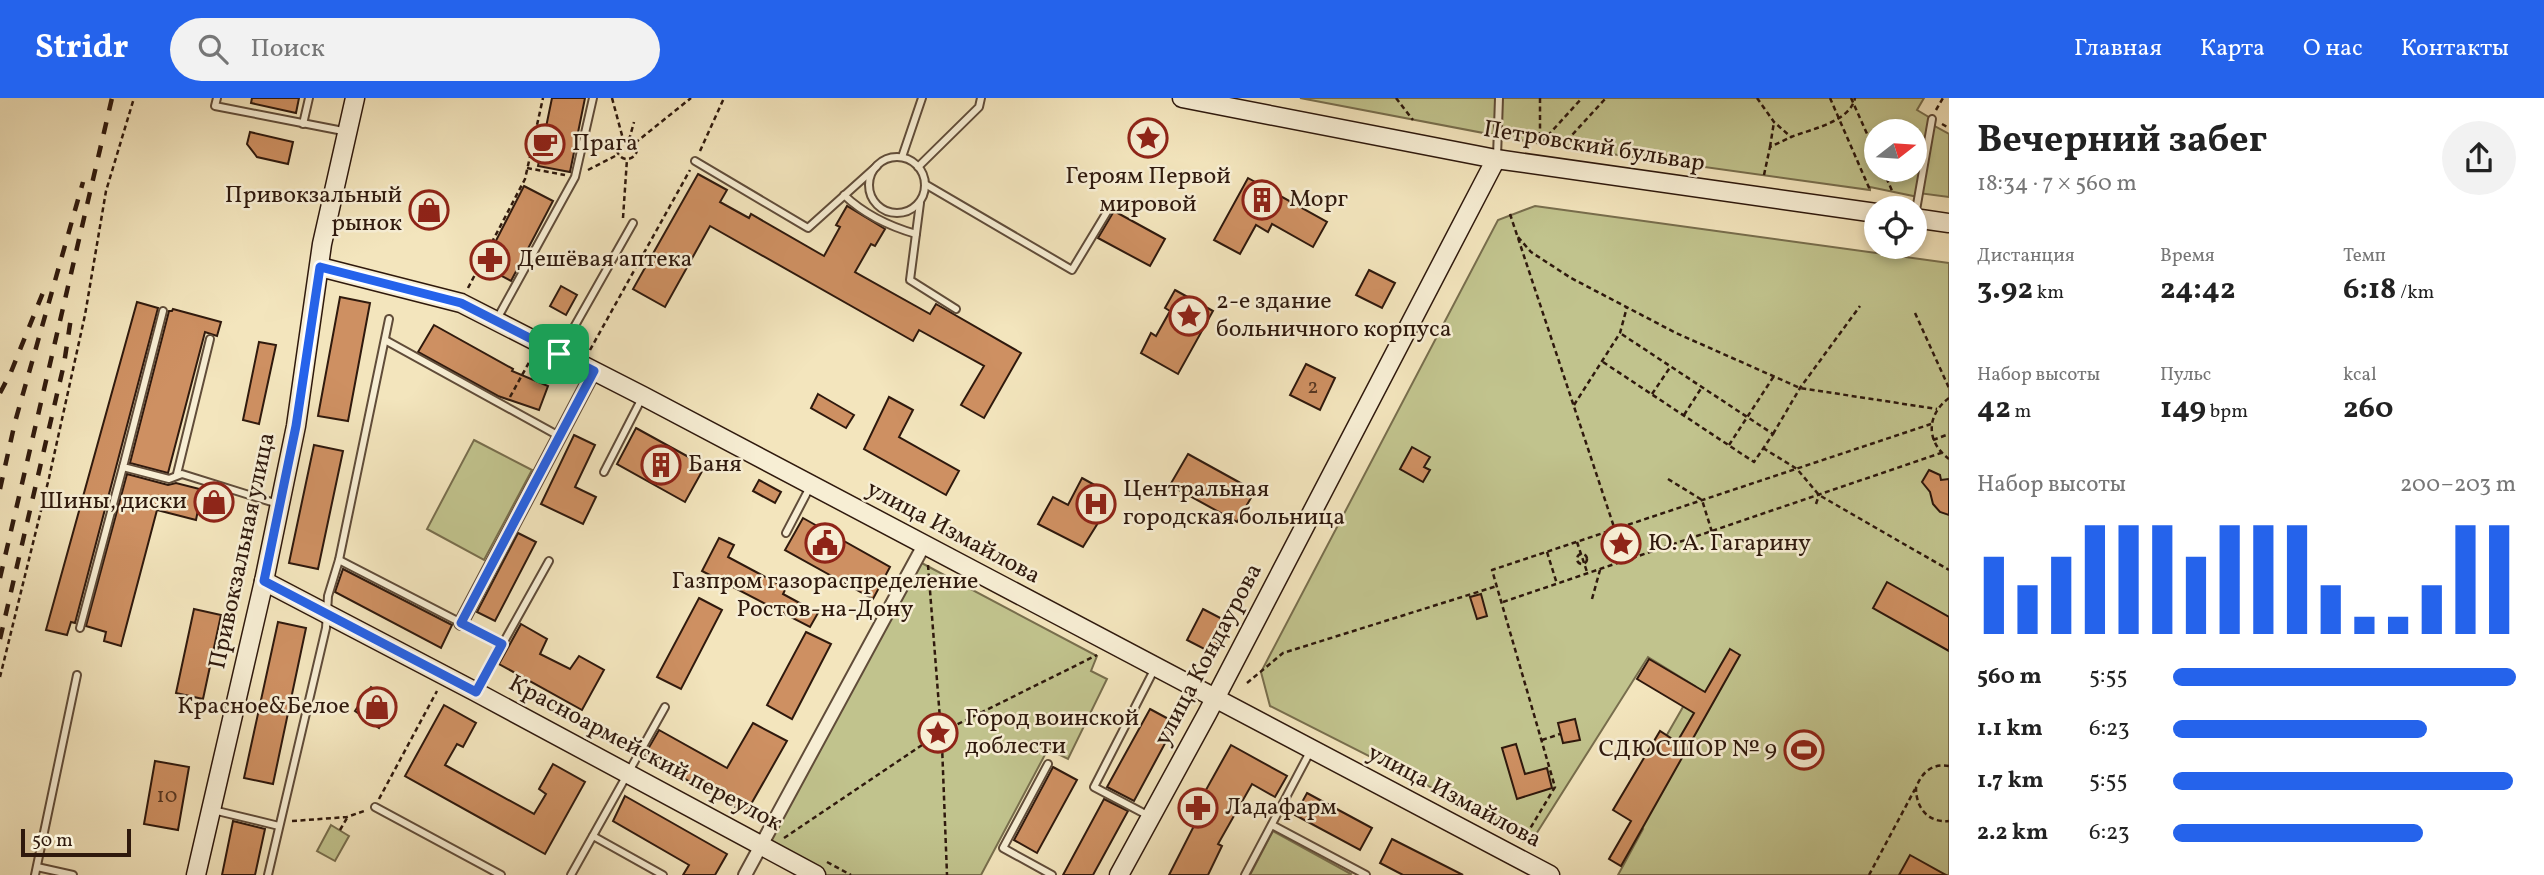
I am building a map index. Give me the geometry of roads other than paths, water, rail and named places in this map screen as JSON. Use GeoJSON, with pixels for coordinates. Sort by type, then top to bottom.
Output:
{"type":"FeatureCollection","features":[{"type":"Feature","properties":{"kind":"street","name":"Привокзальная улица"},"geometry":{"type":"LineString","coordinates":[[196,875],[264,581],[296,426],[342,98]]}},
{"type":"Feature","properties":{"kind":"street","name":"Привокзальная улица"},"geometry":{"type":"LineString","coordinates":[[324,234],[355,98]]}},
{"type":"Feature","properties":{"kind":"street","name":"Петровский бульвар"},"geometry":{"type":"LineString","coordinates":[[1182,98],[1236,103],[1496,159],[1864,211]]}},
{"type":"Feature","properties":{"kind":"street","name":"улица Кондаурова"},"geometry":{"type":"LineString","coordinates":[[1119,875],[1496,159]]}},
{"type":"Feature","properties":{"kind":"street"},"geometry":{"type":"LineString","coordinates":[[1927,220],[1949,223]]}},
{"type":"Feature","properties":{"kind":"street","name":"улица Измайлова"},"geometry":{"type":"LineString","coordinates":[[320,267],[461,303],[643,396],[1550,875]]}},
{"type":"Feature","properties":{"kind":"street"},"geometry":{"type":"LineString","coordinates":[[461,623],[594,371]]}},
{"type":"Feature","properties":{"kind":"street"},"geometry":{"type":"LineString","coordinates":[[745,875],[924,545]]}},
{"type":"Feature","properties":{"kind":"street","name":"Красноармейский переулок"},"geometry":{"type":"LineString","coordinates":[[264,581],[816,875]]}},
{"type":"Feature","properties":{"kind":"lane"},"geometry":{"type":"LineString","coordinates":[[217,98],[215,106],[338,130]]}},
{"type":"Feature","properties":{"kind":"lane"},"geometry":{"type":"LineString","coordinates":[[303,124],[309,98]]}},
{"type":"Feature","properties":{"kind":"lane"},"geometry":{"type":"LineString","coordinates":[[496,321],[575,177],[593,98]]}},
{"type":"Feature","properties":{"kind":"lane"},"geometry":{"type":"LineString","coordinates":[[902,157],[922,98]]}},
{"type":"Feature","properties":{"kind":"lane"},"geometry":{"type":"LineString","coordinates":[[918,167],[979,107],[981,98]]}},
{"type":"Feature","properties":{"kind":"lane"},"geometry":{"type":"LineString","coordinates":[[1496,159],[1499,98]]}},
{"type":"Feature","properties":{"kind":"lane"},"geometry":{"type":"LineString","coordinates":[[1918,196],[1932,119]]}},
{"type":"Feature","properties":{"kind":"lane"},"geometry":{"type":"LineString","coordinates":[[695,162],[808,228],[884,160],[902,157],[911,160],[918,167],[925,184],[1072,270],[1110,206]]}},
{"type":"Feature","properties":{"kind":"lane"},"geometry":{"type":"LineString","coordinates":[[877,166],[869,182],[870,191],[879,207],[897,213],[906,212],[920,201]]}},
{"type":"Feature","properties":{"kind":"lane"},"geometry":{"type":"LineString","coordinates":[[925,184],[920,201],[910,280],[956,309]]}},
{"type":"Feature","properties":{"kind":"lane"},"geometry":{"type":"LineString","coordinates":[[844,195],[855,206],[891,227],[916,234]]}},
{"type":"Feature","properties":{"kind":"lane"},"geometry":{"type":"LineString","coordinates":[[559,354],[633,223]]}},
{"type":"Feature","properties":{"kind":"lane"},"geometry":{"type":"LineString","coordinates":[[80,628],[163,311]]}},
{"type":"Feature","properties":{"kind":"lane"},"geometry":{"type":"LineString","coordinates":[[268,875],[328,613],[328,596],[339,560],[389,319]]}},
{"type":"Feature","properties":{"kind":"lane"},"geometry":{"type":"LineString","coordinates":[[123,467],[169,479],[177,474],[210,339]]}},
{"type":"Feature","properties":{"kind":"lane"},"geometry":{"type":"LineString","coordinates":[[385,340],[559,436]]}},
{"type":"Feature","properties":{"kind":"lane"},"geometry":{"type":"LineString","coordinates":[[604,472],[643,396]]}},
{"type":"Feature","properties":{"kind":"lane"},"geometry":{"type":"LineString","coordinates":[[177,474],[279,504]]}},
{"type":"Feature","properties":{"kind":"lane"},"geometry":{"type":"LineString","coordinates":[[786,533],[811,485]]}},
{"type":"Feature","properties":{"kind":"lane"},"geometry":{"type":"LineString","coordinates":[[339,560],[502,644]]}},
{"type":"Feature","properties":{"kind":"lane"},"geometry":{"type":"LineString","coordinates":[[476,692],[549,561]]}},
{"type":"Feature","properties":{"kind":"lane"},"geometry":{"type":"LineString","coordinates":[[1151,817],[1094,787],[1155,668]]}},
{"type":"Feature","properties":{"kind":"lane"},"geometry":{"type":"LineString","coordinates":[[73,875],[36,871],[77,676]]}},
{"type":"Feature","properties":{"kind":"lane"},"geometry":{"type":"LineString","coordinates":[[570,875],[666,707]]}},
{"type":"Feature","properties":{"kind":"lane"},"geometry":{"type":"LineString","coordinates":[[1245,875],[1312,750]]}},
{"type":"Feature","properties":{"kind":"lane"},"geometry":{"type":"LineString","coordinates":[[1048,764],[1003,848],[1052,875]]}},
{"type":"Feature","properties":{"kind":"lane"},"geometry":{"type":"LineString","coordinates":[[375,807],[501,875]]}},
{"type":"Feature","properties":{"kind":"lane"},"geometry":{"type":"LineString","coordinates":[[210,809],[280,824]]}},
{"type":"Feature","properties":{"kind":"lane"},"geometry":{"type":"LineString","coordinates":[[1272,825],[1355,872],[1366,875]]}},
{"type":"Feature","properties":{"kind":"lane"},"geometry":{"type":"LineString","coordinates":[[593,836],[663,875]]}},
{"type":"Feature","properties":{"kind":"railway"},"geometry":{"type":"LineString","coordinates":[[0,578],[112,98]]}},
{"type":"Feature","properties":{"kind":"railway"},"geometry":{"type":"LineString","coordinates":[[0,489],[15,422],[83,182]]}},
{"type":"Feature","properties":{"kind":"railway"},"geometry":{"type":"LineString","coordinates":[[0,393],[44,290]]}},
{"type":"Feature","properties":{"kind":"railway"},"geometry":{"type":"LineString","coordinates":[[0,639],[64,364],[72,311]]}},
{"type":"Feature","properties":{"kind":"place","name":"Героям Первой мировой"},"geometry":{"type":"Point","coordinates":[1148,138]}},
{"type":"Feature","properties":{"kind":"place","name":"Прага"},"geometry":{"type":"Point","coordinates":[545,144]}},
{"type":"Feature","properties":{"kind":"place","name":"Морг"},"geometry":{"type":"Point","coordinates":[1262,200]}},
{"type":"Feature","properties":{"kind":"place","name":"Привокзальный рынок"},"geometry":{"type":"Point","coordinates":[429,210]}},
{"type":"Feature","properties":{"kind":"place","name":"Дешёвая аптека"},"geometry":{"type":"Point","coordinates":[490,260]}},
{"type":"Feature","properties":{"kind":"place","name":"2-е здание больничного корпуса"},"geometry":{"type":"Point","coordinates":[1189,316]}},
{"type":"Feature","properties":{"kind":"place","name":"Баня"},"geometry":{"type":"Point","coordinates":[661,465]}},
{"type":"Feature","properties":{"kind":"place","name":"Шины, диски"},"geometry":{"type":"Point","coordinates":[214,502]}},
{"type":"Feature","properties":{"kind":"place","name":"Центральная городская больница"},"geometry":{"type":"Point","coordinates":[1096,504]}},
{"type":"Feature","properties":{"kind":"place","name":"Газпром газораспределение Ростов-на-Дону"},"geometry":{"type":"Point","coordinates":[825,543]}},
{"type":"Feature","properties":{"kind":"place","name":"Ю. А. Гагарину"},"geometry":{"type":"Point","coordinates":[1621,544]}},
{"type":"Feature","properties":{"kind":"place","name":"Красное&Белое"},"geometry":{"type":"Point","coordinates":[377,707]}},
{"type":"Feature","properties":{"kind":"place","name":"Город воинской доблести"},"geometry":{"type":"Point","coordinates":[938,733]}},
{"type":"Feature","properties":{"kind":"place","name":"СДЮСШОР № 9"},"geometry":{"type":"Point","coordinates":[1804,750]}},
{"type":"Feature","properties":{"kind":"place","name":"Ладафарм"},"geometry":{"type":"Point","coordinates":[1198,808]}}]}
